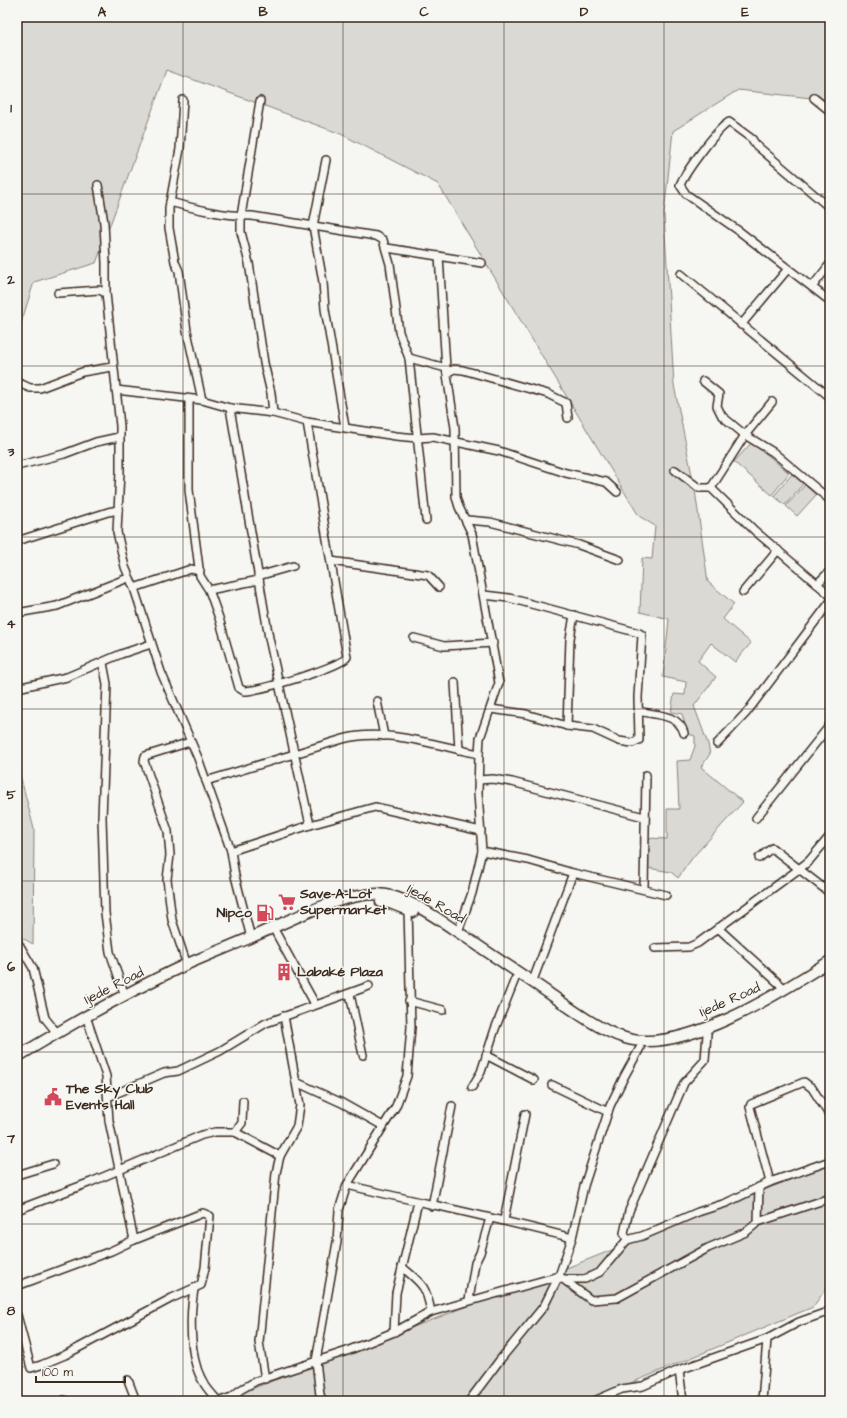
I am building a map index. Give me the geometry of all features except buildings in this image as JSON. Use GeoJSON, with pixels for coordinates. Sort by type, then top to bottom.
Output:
{"type":"FeatureCollection","features":[{"type":"Feature","properties":{"kind":"main road","name":"Ijede Road"},"geometry":{"type":"LineString","coordinates":[[17,1057],[57,1033],[186,965],[301,916],[337,902],[363,895],[378,894],[402,899],[458,932],[575,1012],[615,1034],[641,1042],[668,1040],[706,1027],[739,1013],[785,990],[830,961]]}},
{"type":"Feature","properties":{"kind":"main road","name":"Ijede Road"},"geometry":{"type":"LineString","coordinates":[[17,1065],[88,1022],[188,971],[338,908],[364,902],[390,903],[408,909],[441,928],[573,1018],[623,1045],[640,1048],[669,1046],[707,1034],[741,1020],[787,996],[830,969]]}},
{"type":"Feature","properties":{"kind":"street"},"geometry":{"type":"LineString","coordinates":[[814,98],[830,111]]}},
{"type":"Feature","properties":{"kind":"street"},"geometry":{"type":"LineString","coordinates":[[183,100],[180,149],[170,202],[169,228],[175,262],[179,271],[187,331],[202,400]]}},
{"type":"Feature","properties":{"kind":"street"},"geometry":{"type":"LineString","coordinates":[[260,101],[241,216],[241,232],[252,282],[273,413]]}},
{"type":"Feature","properties":{"kind":"street"},"geometry":{"type":"LineString","coordinates":[[830,208],[756,145],[752,138],[732,122],[727,123],[721,129],[688,169],[680,185],[682,190],[739,231],[787,270],[812,286],[830,301]]}},
{"type":"Feature","properties":{"kind":"street"},"geometry":{"type":"LineString","coordinates":[[326,160],[314,226],[324,289],[325,309],[345,427]]}},
{"type":"Feature","properties":{"kind":"street"},"geometry":{"type":"LineString","coordinates":[[98,185],[104,223],[106,292],[112,367],[116,390],[120,437],[118,540],[128,578],[134,588],[151,644],[206,781],[231,851],[235,876],[251,938]]}},
{"type":"Feature","properties":{"kind":"street"},"geometry":{"type":"LineString","coordinates":[[170,202],[241,216],[252,216],[376,236],[383,240],[387,248],[399,332],[409,358],[426,520]]}},
{"type":"Feature","properties":{"kind":"street"},"geometry":{"type":"LineString","coordinates":[[387,248],[482,263]]}},
{"type":"Feature","properties":{"kind":"street"},"geometry":{"type":"LineString","coordinates":[[439,256],[447,370],[454,415],[456,442],[456,497],[459,507],[467,520],[472,534],[493,643],[499,683],[480,738],[478,780],[482,851],[472,893],[458,932]]}},
{"type":"Feature","properties":{"kind":"street"},"geometry":{"type":"LineString","coordinates":[[812,286],[830,264]]}},
{"type":"Feature","properties":{"kind":"street"},"geometry":{"type":"LineString","coordinates":[[741,324],[787,270]]}},
{"type":"Feature","properties":{"kind":"street"},"geometry":{"type":"LineString","coordinates":[[681,274],[830,397]]}},
{"type":"Feature","properties":{"kind":"street"},"geometry":{"type":"LineString","coordinates":[[58,293],[99,290],[106,292]]}},
{"type":"Feature","properties":{"kind":"street"},"geometry":{"type":"LineString","coordinates":[[409,358],[447,370],[463,370],[548,394],[566,403],[568,418]]}},
{"type":"Feature","properties":{"kind":"street"},"geometry":{"type":"LineString","coordinates":[[18,384],[30,388],[40,388],[82,372],[112,367]]}},
{"type":"Feature","properties":{"kind":"street"},"geometry":{"type":"LineString","coordinates":[[703,381],[719,394],[718,406],[722,416],[746,435],[773,452],[830,500]]}},
{"type":"Feature","properties":{"kind":"street"},"geometry":{"type":"LineString","coordinates":[[116,390],[202,400],[230,408],[273,413],[307,422],[417,438],[433,437],[499,451],[566,473],[606,482],[617,492]]}},
{"type":"Feature","properties":{"kind":"street"},"geometry":{"type":"LineString","coordinates":[[189,399],[189,490],[200,576],[208,590],[228,643],[239,688],[247,691],[312,673],[347,658],[307,422]]}},
{"type":"Feature","properties":{"kind":"street"},"geometry":{"type":"LineString","coordinates":[[711,488],[746,435],[772,402]]}},
{"type":"Feature","properties":{"kind":"street"},"geometry":{"type":"LineString","coordinates":[[230,408],[269,638],[310,825]]}},
{"type":"Feature","properties":{"kind":"street"},"geometry":{"type":"LineString","coordinates":[[17,466],[64,454],[96,442],[120,437]]}},
{"type":"Feature","properties":{"kind":"street"},"geometry":{"type":"LineString","coordinates":[[674,470],[699,488],[711,488],[744,520],[830,595]]}},
{"type":"Feature","properties":{"kind":"street"},"geometry":{"type":"LineString","coordinates":[[17,541],[118,510]]}},
{"type":"Feature","properties":{"kind":"street"},"geometry":{"type":"LineString","coordinates":[[467,520],[490,522],[579,546],[620,560]]}},
{"type":"Feature","properties":{"kind":"street"},"geometry":{"type":"LineString","coordinates":[[743,592],[778,550]]}},
{"type":"Feature","properties":{"kind":"street"},"geometry":{"type":"LineString","coordinates":[[330,561],[428,575],[439,587]]}},
{"type":"Feature","properties":{"kind":"street"},"geometry":{"type":"LineString","coordinates":[[208,590],[259,578],[293,566]]}},
{"type":"Feature","properties":{"kind":"street"},"geometry":{"type":"LineString","coordinates":[[134,588],[191,570],[200,571]]}},
{"type":"Feature","properties":{"kind":"street"},"geometry":{"type":"LineString","coordinates":[[817,584],[830,571]]}},
{"type":"Feature","properties":{"kind":"street"},"geometry":{"type":"LineString","coordinates":[[17,613],[57,606],[128,578]]}},
{"type":"Feature","properties":{"kind":"street"},"geometry":{"type":"LineString","coordinates":[[484,596],[509,598],[642,635],[638,711],[639,740],[632,743],[619,741],[593,729],[568,726],[526,714],[491,709]]}},
{"type":"Feature","properties":{"kind":"street"},"geometry":{"type":"LineString","coordinates":[[717,744],[746,712],[830,602]]}},
{"type":"Feature","properties":{"kind":"street"},"geometry":{"type":"LineString","coordinates":[[568,726],[570,639],[574,615]]}},
{"type":"Feature","properties":{"kind":"street"},"geometry":{"type":"LineString","coordinates":[[414,638],[444,646],[493,643]]}},
{"type":"Feature","properties":{"kind":"street"},"geometry":{"type":"LineString","coordinates":[[17,688],[67,677],[103,663],[121,654],[151,644]]}},
{"type":"Feature","properties":{"kind":"street"},"geometry":{"type":"LineString","coordinates":[[103,663],[106,684],[102,818],[105,913],[110,952],[125,996]]}},
{"type":"Feature","properties":{"kind":"street"},"geometry":{"type":"LineString","coordinates":[[455,682],[459,750]]}},
{"type":"Feature","properties":{"kind":"street"},"geometry":{"type":"LineString","coordinates":[[377,701],[384,736]]}},
{"type":"Feature","properties":{"kind":"street"},"geometry":{"type":"LineString","coordinates":[[638,711],[676,720],[682,727],[684,733]]}},
{"type":"Feature","properties":{"kind":"street"},"geometry":{"type":"LineString","coordinates":[[756,818],[830,726]]}},
{"type":"Feature","properties":{"kind":"street"},"geometry":{"type":"LineString","coordinates":[[206,781],[356,735],[366,734],[479,754]]}},
{"type":"Feature","properties":{"kind":"street"},"geometry":{"type":"LineString","coordinates":[[186,965],[172,920],[167,879],[170,855],[168,830],[144,761],[145,756],[190,742]]}},
{"type":"Feature","properties":{"kind":"street"},"geometry":{"type":"LineString","coordinates":[[644,888],[644,818],[646,774]]}},
{"type":"Feature","properties":{"kind":"street"},"geometry":{"type":"LineString","coordinates":[[478,780],[493,779],[512,782],[644,818]]}},
{"type":"Feature","properties":{"kind":"street"},"geometry":{"type":"LineString","coordinates":[[231,851],[310,825],[376,807],[481,831]]}},
{"type":"Feature","properties":{"kind":"street"},"geometry":{"type":"LineString","coordinates":[[655,948],[689,947],[698,944],[810,861],[830,836]]}},
{"type":"Feature","properties":{"kind":"street"},"geometry":{"type":"LineString","coordinates":[[759,858],[772,848],[830,893]]}},
{"type":"Feature","properties":{"kind":"street"},"geometry":{"type":"LineString","coordinates":[[482,851],[528,860],[573,873],[644,888],[666,895]]}},
{"type":"Feature","properties":{"kind":"street"},"geometry":{"type":"LineString","coordinates":[[532,983],[573,873]]}},
{"type":"Feature","properties":{"kind":"street"},"geometry":{"type":"LineString","coordinates":[[323,1401],[320,1395],[316,1361],[338,1242],[339,1210],[347,1185],[401,1096],[409,1067],[411,1032],[409,1001],[408,909]]}},
{"type":"Feature","properties":{"kind":"street"},"geometry":{"type":"LineString","coordinates":[[718,928],[785,990]]}},
{"type":"Feature","properties":{"kind":"street"},"geometry":{"type":"LineString","coordinates":[[276,933],[315,1004]]}},
{"type":"Feature","properties":{"kind":"street"},"geometry":{"type":"LineString","coordinates":[[17,941],[33,968],[45,1018],[57,1033]]}},
{"type":"Feature","properties":{"kind":"street"},"geometry":{"type":"LineString","coordinates":[[472,1087],[481,1072],[495,1029],[515,979]]}},
{"type":"Feature","properties":{"kind":"street"},"geometry":{"type":"LineString","coordinates":[[108,1097],[164,1073],[175,1072],[185,1068],[220,1051],[266,1023],[315,1004],[350,994],[369,986]]}},
{"type":"Feature","properties":{"kind":"street"},"geometry":{"type":"LineString","coordinates":[[350,994],[363,1055]]}},
{"type":"Feature","properties":{"kind":"street"},"geometry":{"type":"LineString","coordinates":[[409,1001],[443,1010]]}},
{"type":"Feature","properties":{"kind":"street"},"geometry":{"type":"LineString","coordinates":[[265,1379],[258,1348],[268,1244],[280,1156],[297,1126],[300,1105],[284,1016]]}},
{"type":"Feature","properties":{"kind":"street"},"geometry":{"type":"LineString","coordinates":[[88,1022],[106,1076],[109,1121],[134,1240]]}},
{"type":"Feature","properties":{"kind":"street"},"geometry":{"type":"LineString","coordinates":[[627,1240],[624,1233],[629,1211],[684,1083],[705,1060],[707,1034]]}},
{"type":"Feature","properties":{"kind":"street"},"geometry":{"type":"LineString","coordinates":[[469,1401],[499,1361],[544,1306],[560,1278],[572,1238],[584,1186],[608,1112],[624,1077],[640,1048]]}},
{"type":"Feature","properties":{"kind":"street"},"geometry":{"type":"LineString","coordinates":[[486,1055],[534,1080]]}},
{"type":"Feature","properties":{"kind":"street"},"geometry":{"type":"LineString","coordinates":[[296,1082],[342,1102],[383,1126]]}},
{"type":"Feature","properties":{"kind":"street"},"geometry":{"type":"LineString","coordinates":[[770,1182],[750,1107],[751,1104],[804,1082],[812,1088],[830,1116]]}},
{"type":"Feature","properties":{"kind":"street"},"geometry":{"type":"LineString","coordinates":[[552,1085],[608,1112]]}},
{"type":"Feature","properties":{"kind":"street"},"geometry":{"type":"LineString","coordinates":[[235,1132],[242,1123],[243,1101]]}},
{"type":"Feature","properties":{"kind":"street"},"geometry":{"type":"LineString","coordinates":[[432,1206],[452,1106]]}},
{"type":"Feature","properties":{"kind":"street"},"geometry":{"type":"LineString","coordinates":[[504,1220],[525,1114]]}},
{"type":"Feature","properties":{"kind":"street"},"geometry":{"type":"LineString","coordinates":[[17,1210],[120,1170],[202,1135],[215,1132],[235,1132],[280,1156]]}},
{"type":"Feature","properties":{"kind":"street"},"geometry":{"type":"LineString","coordinates":[[194,1289],[191,1315],[196,1367],[201,1379],[219,1401],[232,1397],[247,1385],[394,1332],[431,1312],[469,1300],[560,1278],[584,1278],[600,1272],[627,1240],[642,1236],[698,1212],[726,1203],[770,1182],[830,1161]]}},
{"type":"Feature","properties":{"kind":"street"},"geometry":{"type":"LineString","coordinates":[[17,1175],[53,1164]]}},
{"type":"Feature","properties":{"kind":"street"},"geometry":{"type":"LineString","coordinates":[[347,1185],[432,1206],[504,1220],[572,1238]]}},
{"type":"Feature","properties":{"kind":"street"},"geometry":{"type":"LineString","coordinates":[[758,1222],[759,1187]]}},
{"type":"Feature","properties":{"kind":"street"},"geometry":{"type":"LineString","coordinates":[[560,1278],[591,1300],[617,1298],[708,1248],[746,1232],[758,1222],[830,1198]]}},
{"type":"Feature","properties":{"kind":"street"},"geometry":{"type":"LineString","coordinates":[[394,1332],[396,1293],[418,1202]]}},
{"type":"Feature","properties":{"kind":"street"},"geometry":{"type":"LineString","coordinates":[[17,1286],[105,1254],[134,1240],[203,1213],[210,1216],[205,1268],[201,1285],[194,1289],[172,1298],[65,1355],[31,1368],[17,1315]]}},
{"type":"Feature","properties":{"kind":"street"},"geometry":{"type":"LineString","coordinates":[[469,1300],[475,1263],[480,1253],[490,1218]]}},
{"type":"Feature","properties":{"kind":"street"},"geometry":{"type":"LineString","coordinates":[[402,1267],[424,1286],[428,1293],[431,1312]]}},
{"type":"Feature","properties":{"kind":"street"},"geometry":{"type":"LineString","coordinates":[[594,1401],[622,1390],[643,1386],[679,1370],[767,1339],[799,1322],[830,1311]]}},
{"type":"Feature","properties":{"kind":"street"},"geometry":{"type":"LineString","coordinates":[[762,1401],[767,1339]]}},
{"type":"Feature","properties":{"kind":"street"},"geometry":{"type":"LineString","coordinates":[[679,1370],[684,1401]]}},
{"type":"Feature","properties":{"kind":"street"},"geometry":{"type":"LineString","coordinates":[[128,1380],[136,1401]]}},
{"type":"Feature","properties":{"kind":"shaded area"},"geometry":{"type":"Polygon","coordinates":[[[17,17],[830,17],[830,100],[738,90],[673,131],[664,214],[674,385],[695,490],[708,582],[734,604],[723,619],[751,643],[735,662],[711,643],[698,661],[716,677],[694,706],[708,744],[710,754],[701,767],[743,802],[693,857],[678,878],[671,872],[648,868],[648,838],[667,839],[667,809],[679,809],[677,761],[690,760],[695,746],[695,736],[688,734],[682,714],[671,712],[674,694],[685,695],[686,682],[663,677],[669,619],[640,612],[642,558],[652,559],[655,526],[639,516],[438,184],[341,134],[167,70],[96,263],[34,282],[17,336],[17,17]]]}},
{"type":"Feature","properties":{"kind":"shaded area"},"geometry":{"type":"Polygon","coordinates":[[[752,442],[789,473],[772,495],[734,462],[752,442]]]}},
{"type":"Feature","properties":{"kind":"shaded area"},"geometry":{"type":"Polygon","coordinates":[[[792,474],[803,484],[785,505],[774,496],[792,474]]]}},
{"type":"Feature","properties":{"kind":"shaded area"},"geometry":{"type":"Polygon","coordinates":[[[805,485],[816,495],[797,516],[786,506],[805,485]]]}},
{"type":"Feature","properties":{"kind":"shaded area"},"geometry":{"type":"Polygon","coordinates":[[[17,763],[34,829],[33,944],[17,935],[17,763]]]}},
{"type":"Feature","properties":{"kind":"shaded area"},"geometry":{"type":"Polygon","coordinates":[[[830,1164],[830,1283],[813,1307],[588,1401],[220,1401],[531,1282],[830,1164]]]}},
{"type":"Feature","properties":{"kind":"place","name":"Save-A-Lot Supermarket"},"geometry":{"type":"Point","coordinates":[287,902]}},
{"type":"Feature","properties":{"kind":"place","name":"Nipco"},"geometry":{"type":"Point","coordinates":[265,913]}},
{"type":"Feature","properties":{"kind":"place","name":"Labaké Plaza"},"geometry":{"type":"Point","coordinates":[284,972]}},
{"type":"Feature","properties":{"kind":"place","name":"The Sky Club Events Hall"},"geometry":{"type":"Point","coordinates":[53,1097]}}]}
